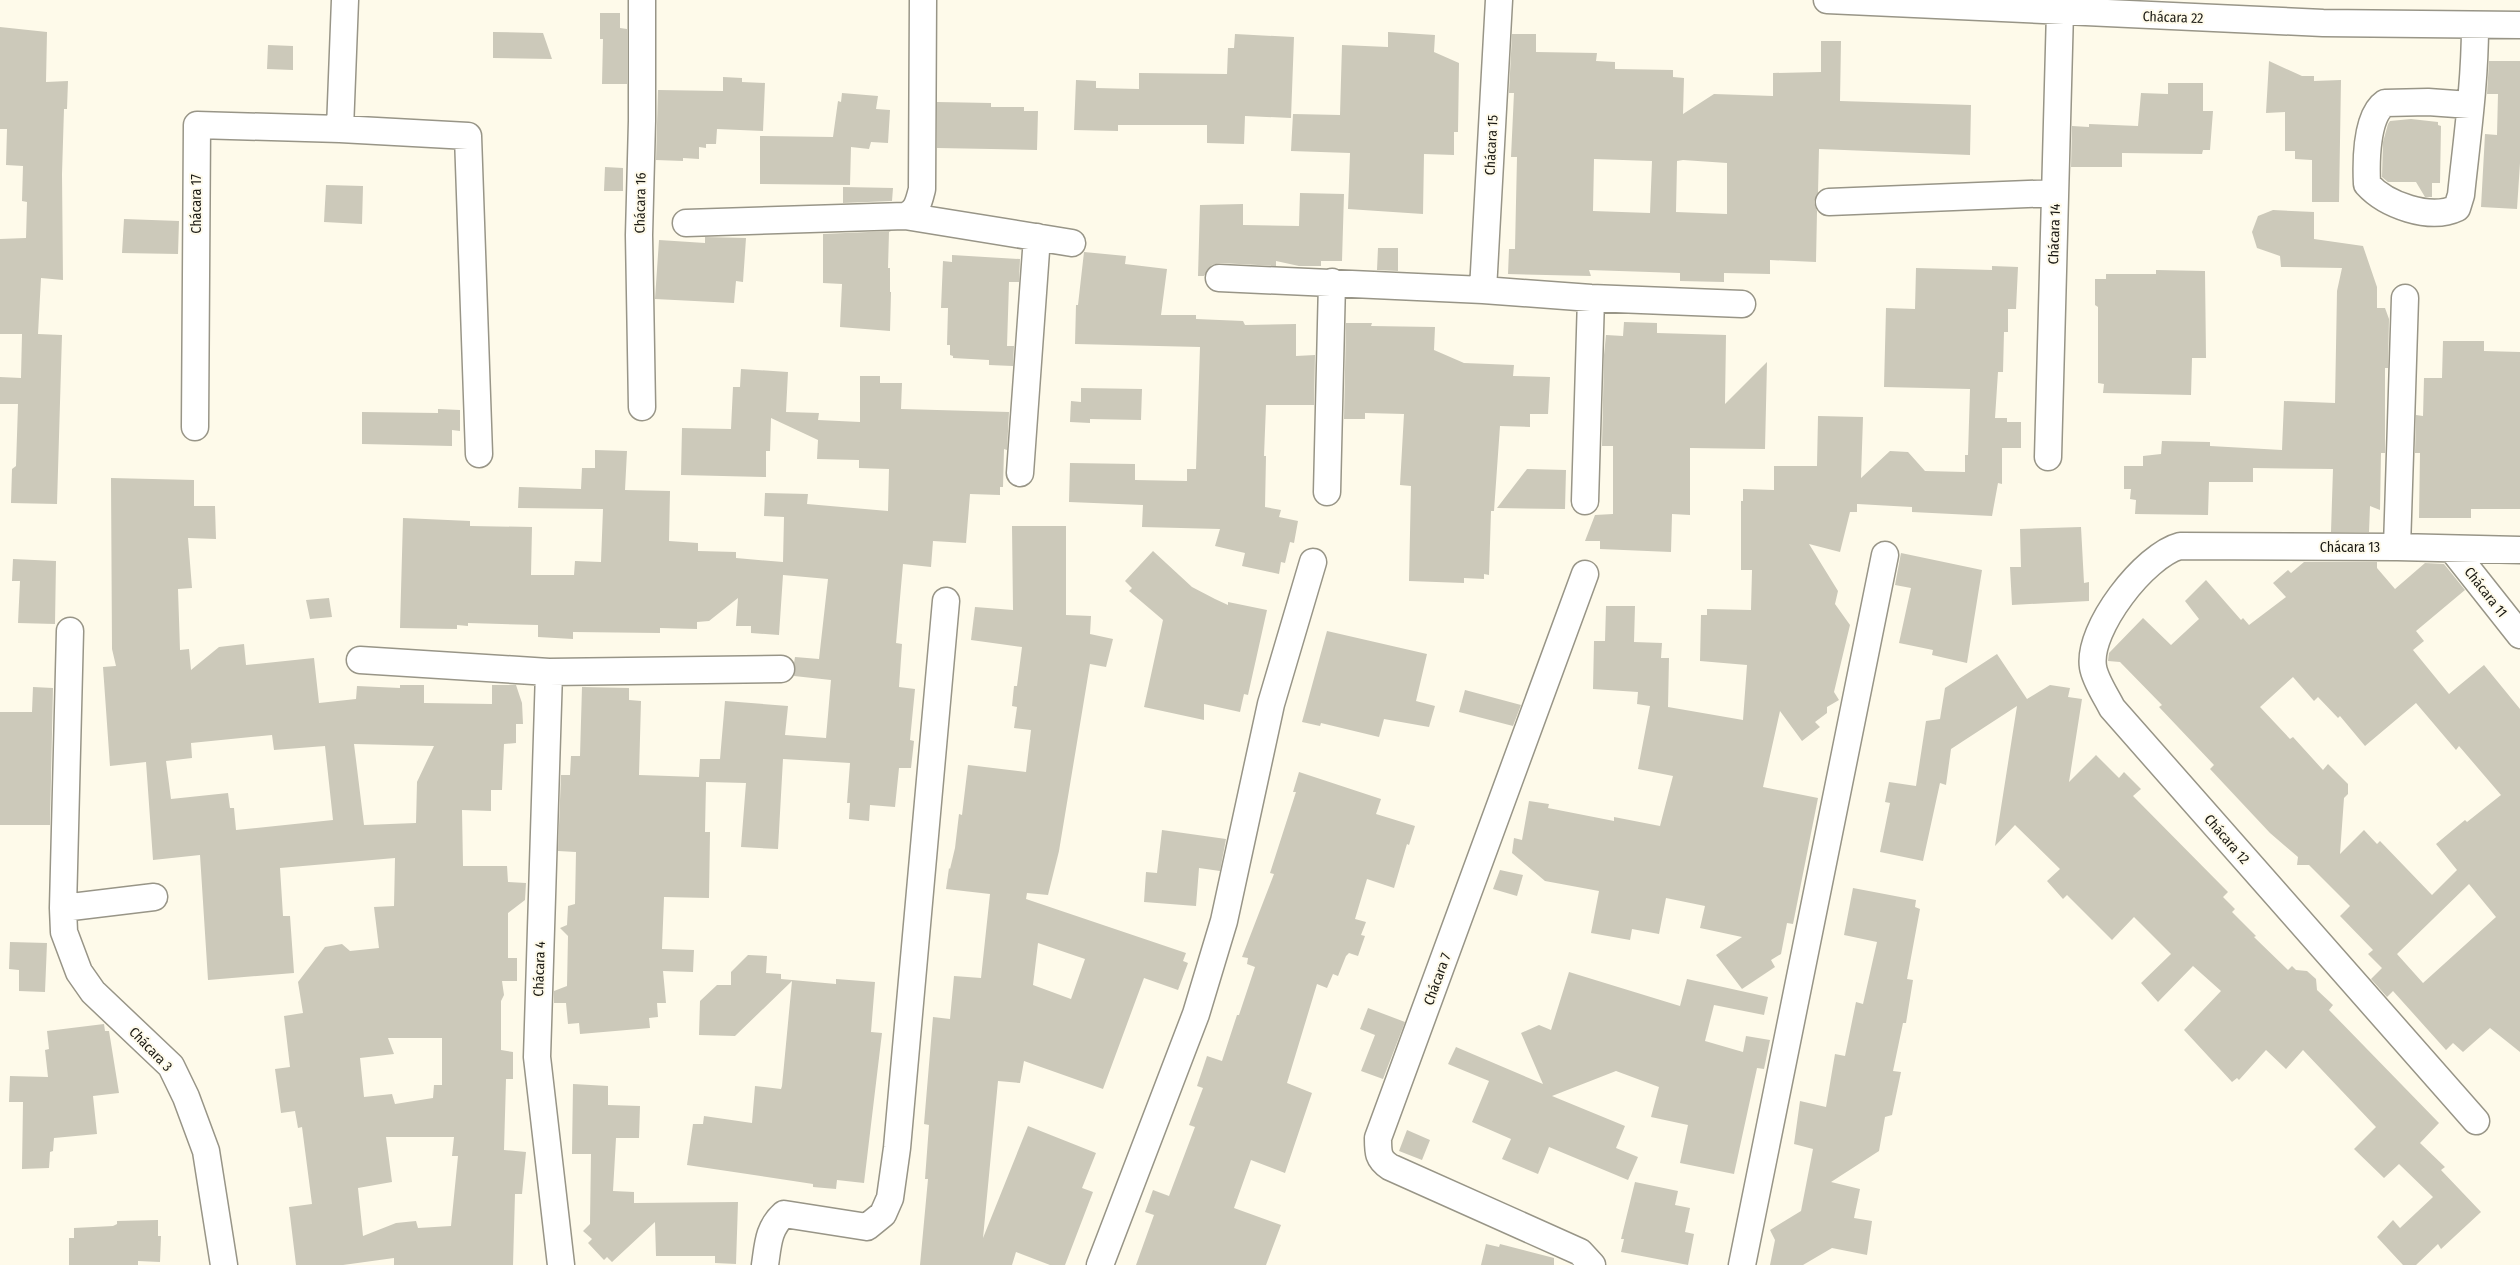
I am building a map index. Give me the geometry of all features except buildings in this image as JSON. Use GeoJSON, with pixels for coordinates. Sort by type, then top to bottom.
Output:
{"type":"FeatureCollection","features":[{"type":"Feature","properties":{"kind":"street"},"geometry":{"type":"LineString","coordinates":[[340,129],[345,0]]}},
{"type":"Feature","properties":{"kind":"street","name":"Chácara 16"},"geometry":{"type":"LineString","coordinates":[[642,0],[642,121],[639,235],[642,407]]}},
{"type":"Feature","properties":{"kind":"street"},"geometry":{"type":"LineString","coordinates":[[905,216],[914,211],[922,189],[923,0]]}},
{"type":"Feature","properties":{"kind":"street","name":"Chácara 15"},"geometry":{"type":"LineString","coordinates":[[1483,290],[1499,0]]}},
{"type":"Feature","properties":{"kind":"street","name":"Chácara 22"},"geometry":{"type":"LineString","coordinates":[[1827,0],[2323,23],[2520,26]]}},
{"type":"Feature","properties":{"kind":"street","name":"Chácara 14"},"geometry":{"type":"LineString","coordinates":[[2048,457],[2060,11]]}},
{"type":"Feature","properties":{"kind":"street"},"geometry":{"type":"LineString","coordinates":[[2470,105],[2428,102],[2385,103],[2379,107],[2372,118],[2366,166],[2367,184],[2376,194],[2422,213],[2445,214],[2457,208],[2461,194],[2475,60],[2475,26]]}},
{"type":"Feature","properties":{"kind":"street","name":"Chácara 17"},"geometry":{"type":"LineString","coordinates":[[195,428],[196,125],[340,129],[468,136],[479,454]]}},
{"type":"Feature","properties":{"kind":"street"},"geometry":{"type":"LineString","coordinates":[[1829,202],[2055,193]]}},
{"type":"Feature","properties":{"kind":"street"},"geometry":{"type":"LineString","coordinates":[[686,223],[905,216],[1072,243]]}},
{"type":"Feature","properties":{"kind":"street"},"geometry":{"type":"LineString","coordinates":[[1020,473],[1037,237]]}},
{"type":"Feature","properties":{"kind":"street"},"geometry":{"type":"LineString","coordinates":[[1219,278],[1332,282],[1591,298],[1742,304]]}},
{"type":"Feature","properties":{"kind":"street"},"geometry":{"type":"LineString","coordinates":[[1327,492],[1332,282]]}},
{"type":"Feature","properties":{"kind":"street"},"geometry":{"type":"LineString","coordinates":[[1585,501],[1591,298]]}},
{"type":"Feature","properties":{"kind":"street"},"geometry":{"type":"LineString","coordinates":[[2397,547],[2406,298]]}},
{"type":"Feature","properties":{"kind":"street","name":"Chácara 13"},"geometry":{"type":"LineString","coordinates":[[2180,546],[2397,547],[2520,550]]}},
{"type":"Feature","properties":{"kind":"street","name":"Chácara 12"},"geometry":{"type":"LineString","coordinates":[[2180,546],[2160,554],[2117,601],[2103,623],[2093,652],[2093,668],[2112,708],[2476,1122]]}},
{"type":"Feature","properties":{"kind":"street","name":"Chácara 11"},"geometry":{"type":"LineString","coordinates":[[2452,549],[2520,635]]}},
{"type":"Feature","properties":{"kind":"street"},"geometry":{"type":"LineString","coordinates":[[1742,1265],[1885,555]]}},
{"type":"Feature","properties":{"kind":"street"},"geometry":{"type":"LineString","coordinates":[[1100,1265],[1196,1014],[1213,958],[1224,921],[1271,704],[1312,562]]}},
{"type":"Feature","properties":{"kind":"street","name":"Chácara 7"},"geometry":{"type":"LineString","coordinates":[[1585,574],[1378,1138],[1378,1152],[1380,1160],[1390,1167],[1580,1252],[1592,1265]]}},
{"type":"Feature","properties":{"kind":"street"},"geometry":{"type":"LineString","coordinates":[[765,1265],[770,1233],[775,1222],[784,1214],[867,1226],[883,1214],[890,1198],[898,1138],[946,601]]}},
{"type":"Feature","properties":{"kind":"street","name":"Chácara 3"},"geometry":{"type":"LineString","coordinates":[[70,631],[64,932],[79,972],[93,992],[171,1066],[186,1097],[206,1151],[224,1265]]}},
{"type":"Feature","properties":{"kind":"street"},"geometry":{"type":"LineString","coordinates":[[360,660],[548,672],[782,669]]}},
{"type":"Feature","properties":{"kind":"street","name":"Chácara 4"},"geometry":{"type":"LineString","coordinates":[[548,672],[537,1057],[561,1265]]}},
{"type":"Feature","properties":{"kind":"street"},"geometry":{"type":"LineString","coordinates":[[63,908],[154,897]]}}]}
